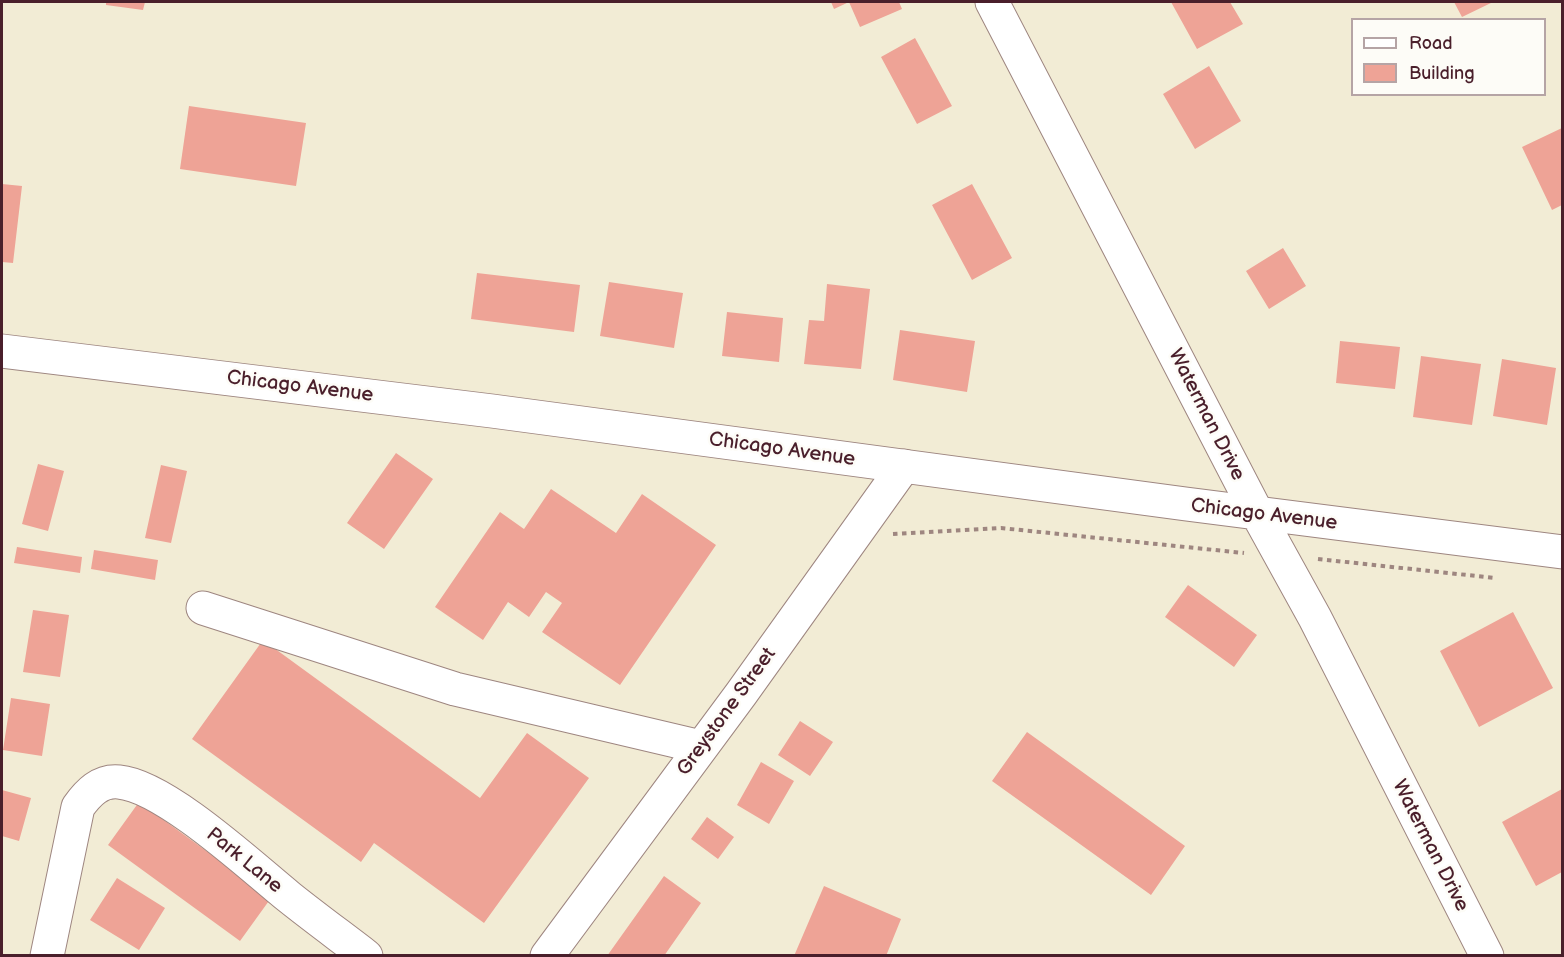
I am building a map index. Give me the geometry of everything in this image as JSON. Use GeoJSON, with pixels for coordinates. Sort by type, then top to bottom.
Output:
{"type":"FeatureCollection","features":[{"type":"Feature","properties":{"kind":"street","name":"Waterman Drive"},"geometry":{"type":"LineString","coordinates":[[992,2],[1257,513],[1315,618],[1487,956]]}},
{"type":"Feature","properties":{"kind":"street","name":"Chicago Avenue"},"geometry":{"type":"LineString","coordinates":[[2,351],[492,411],[1563,552]]}},
{"type":"Feature","properties":{"kind":"street","name":"Greystone Street"},"geometry":{"type":"LineString","coordinates":[[547,956],[904,466]]}},
{"type":"Feature","properties":{"kind":"street"},"geometry":{"type":"LineString","coordinates":[[203,608],[455,689],[701,747]]}},
{"type":"Feature","properties":{"kind":"street","name":"Park Lane"},"geometry":{"type":"LineString","coordinates":[[47,956],[78,807],[93,789],[113,782],[145,790],[173,807],[230,847],[290,898],[366,956]]}},
{"type":"Feature","properties":{"kind":"path"},"geometry":{"type":"LineString","coordinates":[[886,534],[1001,528],[1222,551]]}},
{"type":"Feature","properties":{"kind":"path"},"geometry":{"type":"LineString","coordinates":[[1396,566],[1503,579]]}},
{"type":"Feature","properties":{"kind":"building"},"geometry":{"type":"Polygon","coordinates":[[[106,2],[145,2],[143,10],[106,5],[106,2]]]}},
{"type":"Feature","properties":{"kind":"building"},"geometry":{"type":"Polygon","coordinates":[[[831,2],[849,2],[834,9],[831,2]]]}},
{"type":"Feature","properties":{"kind":"building"},"geometry":{"type":"Polygon","coordinates":[[[849,2],[899,2],[902,9],[860,27],[849,2]]]}},
{"type":"Feature","properties":{"kind":"building"},"geometry":{"type":"Polygon","coordinates":[[[1171,2],[1230,2],[1243,24],[1197,49],[1171,2]]]}},
{"type":"Feature","properties":{"kind":"building"},"geometry":{"type":"Polygon","coordinates":[[[1454,2],[1493,2],[1462,17],[1454,2]]]}},
{"type":"Feature","properties":{"kind":"building"},"geometry":{"type":"Polygon","coordinates":[[[915,38],[952,106],[917,124],[881,57],[915,38]]]}},
{"type":"Feature","properties":{"kind":"building"},"geometry":{"type":"Polygon","coordinates":[[[1209,66],[1241,121],[1195,149],[1163,94],[1209,66]]]}},
{"type":"Feature","properties":{"kind":"building"},"geometry":{"type":"Polygon","coordinates":[[[189,106],[306,123],[296,186],[180,169],[189,106]]]}},
{"type":"Feature","properties":{"kind":"building"},"geometry":{"type":"Polygon","coordinates":[[[1562,128],[1562,205],[1552,210],[1522,147],[1562,128]]]}},
{"type":"Feature","properties":{"kind":"building"},"geometry":{"type":"Polygon","coordinates":[[[2,184],[22,186],[13,263],[2,262],[2,184]]]}},
{"type":"Feature","properties":{"kind":"building"},"geometry":{"type":"Polygon","coordinates":[[[972,184],[1012,258],[972,280],[932,205],[972,184]]]}},
{"type":"Feature","properties":{"kind":"building"},"geometry":{"type":"Polygon","coordinates":[[[1283,248],[1306,286],[1269,309],[1246,271],[1283,248]]]}},
{"type":"Feature","properties":{"kind":"building"},"geometry":{"type":"Polygon","coordinates":[[[477,273],[580,285],[574,332],[471,319],[477,273]]]}},
{"type":"Feature","properties":{"kind":"building"},"geometry":{"type":"Polygon","coordinates":[[[609,282],[683,293],[674,348],[600,336],[609,282]]]}},
{"type":"Feature","properties":{"kind":"building"},"geometry":{"type":"Polygon","coordinates":[[[827,284],[870,289],[861,369],[804,364],[809,320],[824,321],[827,284]]]}},
{"type":"Feature","properties":{"kind":"building"},"geometry":{"type":"Polygon","coordinates":[[[727,312],[783,318],[779,362],[722,356],[727,312]]]}},
{"type":"Feature","properties":{"kind":"building"},"geometry":{"type":"Polygon","coordinates":[[[900,330],[975,341],[967,392],[893,380],[900,330]]]}},
{"type":"Feature","properties":{"kind":"building"},"geometry":{"type":"Polygon","coordinates":[[[1340,341],[1400,347],[1395,389],[1336,383],[1340,341]]]}},
{"type":"Feature","properties":{"kind":"building"},"geometry":{"type":"Polygon","coordinates":[[[1421,356],[1481,364],[1472,425],[1413,417],[1421,356]]]}},
{"type":"Feature","properties":{"kind":"building"},"geometry":{"type":"Polygon","coordinates":[[[1502,359],[1556,368],[1547,425],[1493,416],[1502,359]]]}},
{"type":"Feature","properties":{"kind":"building"},"geometry":{"type":"Polygon","coordinates":[[[396,453],[433,479],[384,549],[347,523],[396,453]]]}},
{"type":"Feature","properties":{"kind":"building"},"geometry":{"type":"Polygon","coordinates":[[[38,464],[64,471],[48,531],[22,524],[38,464]]]}},
{"type":"Feature","properties":{"kind":"building"},"geometry":{"type":"Polygon","coordinates":[[[161,465],[187,471],[171,543],[145,538],[161,465]]]}},
{"type":"Feature","properties":{"kind":"building"},"geometry":{"type":"Polygon","coordinates":[[[551,489],[616,533],[642,494],[716,545],[620,685],[542,632],[562,603],[546,592],[529,617],[508,602],[483,640],[435,607],[500,512],[524,529],[551,489]]]}},
{"type":"Feature","properties":{"kind":"building"},"geometry":{"type":"Polygon","coordinates":[[[17,547],[82,557],[80,573],[14,563],[17,547]]]}},
{"type":"Feature","properties":{"kind":"building"},"geometry":{"type":"Polygon","coordinates":[[[94,550],[158,560],[155,580],[91,569],[94,550]]]}},
{"type":"Feature","properties":{"kind":"building"},"geometry":{"type":"Polygon","coordinates":[[[1188,585],[1257,635],[1234,667],[1165,617],[1188,585]]]}},
{"type":"Feature","properties":{"kind":"building"},"geometry":{"type":"Polygon","coordinates":[[[33,610],[69,615],[60,677],[23,672],[33,610]]]}},
{"type":"Feature","properties":{"kind":"building"},"geometry":{"type":"Polygon","coordinates":[[[1513,612],[1553,688],[1479,727],[1440,651],[1513,612]]]}},
{"type":"Feature","properties":{"kind":"building"},"geometry":{"type":"Polygon","coordinates":[[[263,640],[480,798],[527,733],[589,778],[484,923],[374,843],[361,862],[192,739],[263,640]]]}},
{"type":"Feature","properties":{"kind":"building"},"geometry":{"type":"Polygon","coordinates":[[[11,698],[50,704],[42,756],[3,750],[11,698]]]}},
{"type":"Feature","properties":{"kind":"building"},"geometry":{"type":"Polygon","coordinates":[[[800,721],[833,742],[810,776],[778,755],[800,721]]]}},
{"type":"Feature","properties":{"kind":"building"},"geometry":{"type":"Polygon","coordinates":[[[1027,732],[1185,846],[1151,895],[992,781],[1027,732]]]}},
{"type":"Feature","properties":{"kind":"building"},"geometry":{"type":"Polygon","coordinates":[[[761,762],[794,781],[769,824],[737,805],[761,762]]]}},
{"type":"Feature","properties":{"kind":"building"},"geometry":{"type":"Polygon","coordinates":[[[1562,789],[1562,872],[1536,886],[1502,822],[1562,789]]]}},
{"type":"Feature","properties":{"kind":"building"},"geometry":{"type":"Polygon","coordinates":[[[2,790],[31,798],[19,841],[2,836],[2,790]]]}},
{"type":"Feature","properties":{"kind":"building"},"geometry":{"type":"Polygon","coordinates":[[[139,802],[271,898],[240,941],[108,845],[139,802]]]}},
{"type":"Feature","properties":{"kind":"building"},"geometry":{"type":"Polygon","coordinates":[[[707,817],[734,837],[718,859],[691,839],[707,817]]]}},
{"type":"Feature","properties":{"kind":"building"},"geometry":{"type":"Polygon","coordinates":[[[664,876],[701,903],[664,956],[607,956],[664,876]]]}},
{"type":"Feature","properties":{"kind":"building"},"geometry":{"type":"Polygon","coordinates":[[[117,878],[165,908],[139,950],[90,920],[117,878]]]}},
{"type":"Feature","properties":{"kind":"building"},"geometry":{"type":"Polygon","coordinates":[[[824,886],[901,919],[886,956],[794,956],[824,886]]]}}]}
